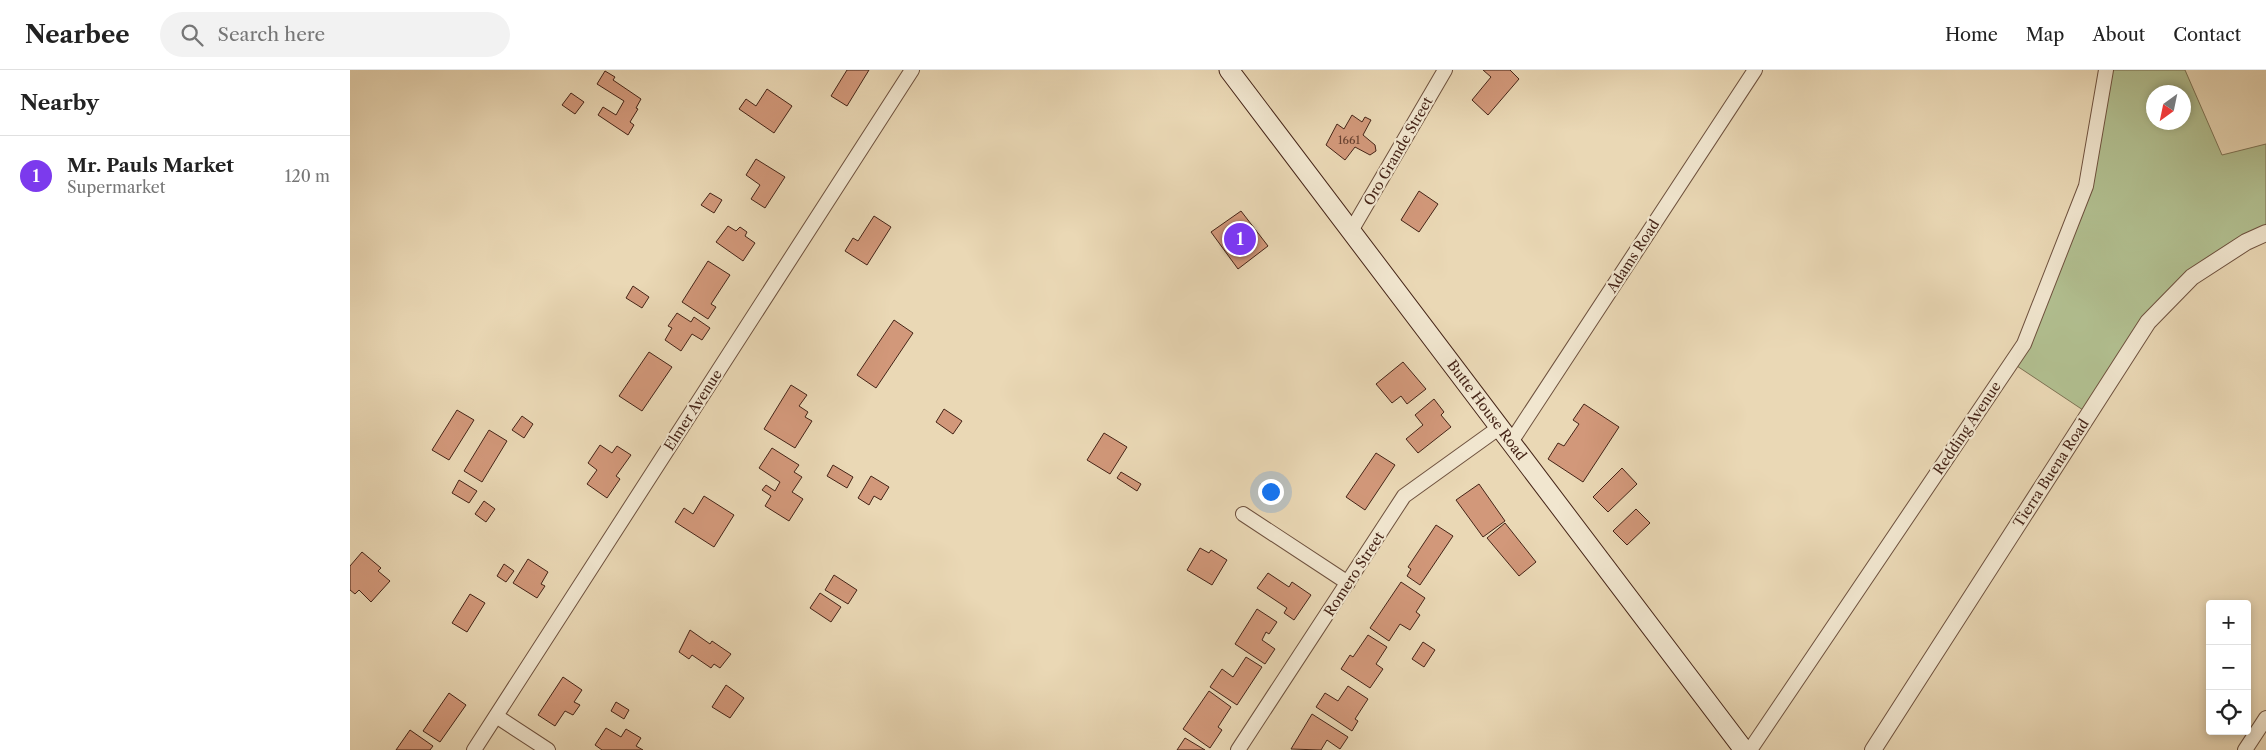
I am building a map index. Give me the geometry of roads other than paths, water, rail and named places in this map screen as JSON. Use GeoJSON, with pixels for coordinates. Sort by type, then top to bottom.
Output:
{"type":"FeatureCollection","features":[{"type":"Feature","properties":{"kind":"main road","name":"Butte House Road"},"geometry":{"type":"LineString","coordinates":[[1229,70],[1744,750]]}},
{"type":"Feature","properties":{"kind":"street","name":"Elmer Avenue"},"geometry":{"type":"LineString","coordinates":[[474,750],[912,70]]}},
{"type":"Feature","properties":{"kind":"street","name":"Oro Grande Street"},"geometry":{"type":"LineString","coordinates":[[1351,231],[1445,70]]}},
{"type":"Feature","properties":{"kind":"street","name":"Adams Road"},"geometry":{"type":"LineString","coordinates":[[1511,442],[1754,70]]}},
{"type":"Feature","properties":{"kind":"street","name":"Redding Avenue"},"geometry":{"type":"LineString","coordinates":[[1750,750],[2024,344],[2086,186],[2106,70]]}},
{"type":"Feature","properties":{"kind":"street","name":"Tierra Buena Road"},"geometry":{"type":"LineString","coordinates":[[1873,750],[2148,322],[2192,277],[2246,242],[2266,233]]}},
{"type":"Feature","properties":{"kind":"street","name":"Romero Street"},"geometry":{"type":"LineString","coordinates":[[1238,750],[1404,496],[1500,427]]}},
{"type":"Feature","properties":{"kind":"street"},"geometry":{"type":"LineString","coordinates":[[1243,514],[1348,582]]}},
{"type":"Feature","properties":{"kind":"street"},"geometry":{"type":"LineString","coordinates":[[496,716],[548,750]]}},
{"type":"Feature","properties":{"kind":"street"},"geometry":{"type":"LineString","coordinates":[[2245,750],[2266,718]]}},
{"type":"Feature","properties":{"kind":"place","name":"Mr. Pauls Market"},"geometry":{"type":"Point","coordinates":[1240,239]}}]}
